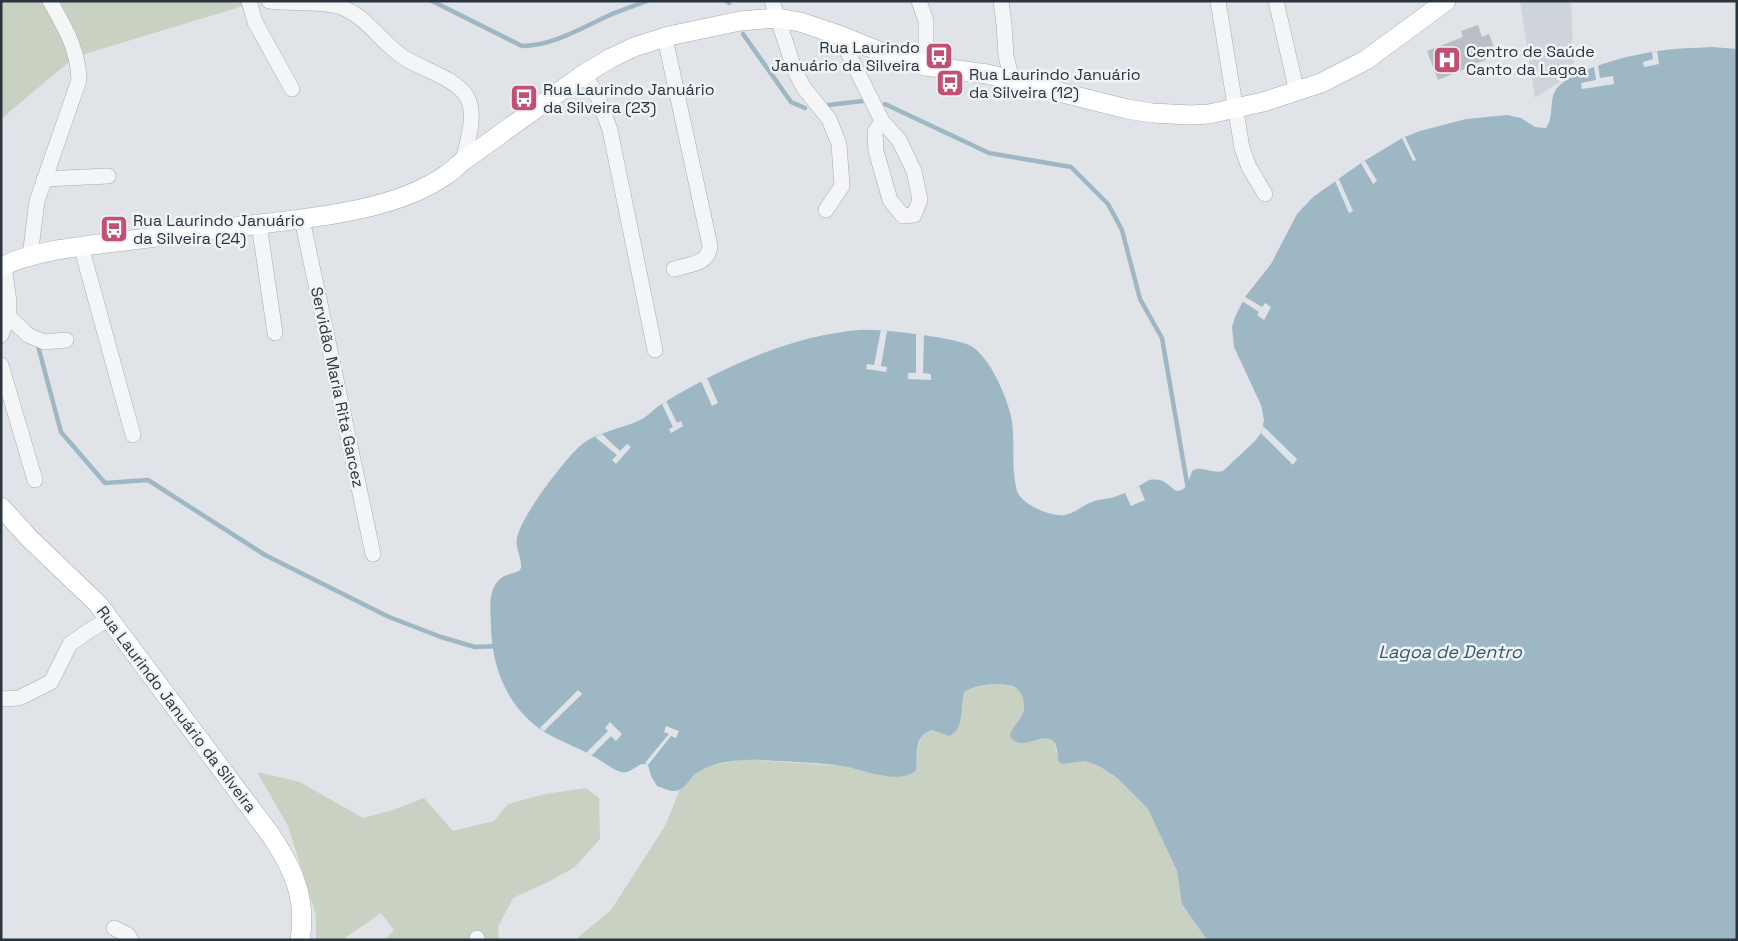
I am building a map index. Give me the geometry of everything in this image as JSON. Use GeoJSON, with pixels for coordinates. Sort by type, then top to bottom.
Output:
{"type":"FeatureCollection","features":[{"type":"Feature","properties":{"kind":"main road"},"geometry":{"type":"LineString","coordinates":[[3,266],[30,256],[81,246],[302,219],[357,210],[394,199],[445,176],[584,74],[611,58],[634,47],[707,27],[740,21],[774,10],[891,56],[926,66],[971,71],[1152,113],[1190,115],[1234,108],[1297,92],[1336,76],[1366,60],[1446,1]]}},
{"type":"Feature","properties":{"kind":"main road","name":"Rua Laurindo Januário da Silveira"},"geometry":{"type":"LineString","coordinates":[[1,507],[29,538],[79,584],[110,618],[285,856],[294,875],[301,898],[303,915],[300,940]]}},
{"type":"Feature","properties":{"kind":"street"},"geometry":{"type":"LineString","coordinates":[[30,256],[35,212],[44,179],[79,80],[76,50],[50,1]]}},
{"type":"Feature","properties":{"kind":"street"},"geometry":{"type":"LineString","coordinates":[[249,1],[255,22],[292,89]]}},
{"type":"Feature","properties":{"kind":"street"},"geometry":{"type":"LineString","coordinates":[[269,1],[324,3],[340,6],[355,13],[386,44],[404,57],[451,82],[467,96],[471,108],[470,125],[463,161]]}},
{"type":"Feature","properties":{"kind":"street"},"geometry":{"type":"LineString","coordinates":[[919,1],[926,21],[926,66]]}},
{"type":"Feature","properties":{"kind":"street"},"geometry":{"type":"LineString","coordinates":[[1001,1],[1006,56],[1012,80]]}},
{"type":"Feature","properties":{"kind":"street"},"geometry":{"type":"LineString","coordinates":[[1218,1],[1242,148],[1249,166],[1265,194]]}},
{"type":"Feature","properties":{"kind":"street"},"geometry":{"type":"LineString","coordinates":[[1276,1],[1297,92]]}},
{"type":"Feature","properties":{"kind":"street"},"geometry":{"type":"LineString","coordinates":[[774,10],[795,71],[804,88],[829,119],[840,144],[842,186],[826,210]]}},
{"type":"Feature","properties":{"kind":"street"},"geometry":{"type":"LineString","coordinates":[[840,35],[882,121],[899,140],[914,171],[920,200],[914,215],[903,216],[890,200],[876,151],[875,132],[882,121]]}},
{"type":"Feature","properties":{"kind":"street"},"geometry":{"type":"LineString","coordinates":[[665,38],[710,246],[709,254],[703,260],[674,269]]}},
{"type":"Feature","properties":{"kind":"street"},"geometry":{"type":"LineString","coordinates":[[584,74],[598,96],[610,130],[655,350]]}},
{"type":"Feature","properties":{"kind":"street"},"geometry":{"type":"LineString","coordinates":[[44,179],[108,176]]}},
{"type":"Feature","properties":{"kind":"street","name":"Servidão Maria Rita Garcez"},"geometry":{"type":"LineString","coordinates":[[302,219],[373,554]]}},
{"type":"Feature","properties":{"kind":"street"},"geometry":{"type":"LineString","coordinates":[[259,224],[275,333]]}},
{"type":"Feature","properties":{"kind":"street"},"geometry":{"type":"LineString","coordinates":[[81,246],[133,434]]}},
{"type":"Feature","properties":{"kind":"street"},"geometry":{"type":"LineString","coordinates":[[1,335],[8,316],[9,302],[3,266]]}},
{"type":"Feature","properties":{"kind":"street"},"geometry":{"type":"LineString","coordinates":[[8,316],[28,335],[44,342],[66,340]]}},
{"type":"Feature","properties":{"kind":"street"},"geometry":{"type":"LineString","coordinates":[[1,365],[35,480]]}},
{"type":"Feature","properties":{"kind":"street"},"geometry":{"type":"LineString","coordinates":[[1,699],[19,698],[51,682],[70,644],[110,618]]}},
{"type":"Feature","properties":{"kind":"street"},"geometry":{"type":"LineString","coordinates":[[114,928],[128,935],[131,940]]}},
{"type":"Feature","properties":{"kind":"shaded area"},"geometry":{"type":"Polygon","coordinates":[[[1520,1],[1571,1],[1574,72],[1535,98],[1520,1]]]}},
{"type":"Feature","properties":{"kind":"green space"},"geometry":{"type":"Polygon","coordinates":[[[1,1],[259,1],[75,57],[1,119],[1,1]]]}},
{"type":"Feature","properties":{"kind":"green space"},"geometry":{"type":"Polygon","coordinates":[[[1002,684],[1014,686],[1024,696],[1025,702],[1022,715],[1011,732],[1028,742],[1052,740],[1063,764],[1085,761],[1099,766],[1116,777],[1148,809],[1177,871],[1182,904],[1207,940],[575,940],[611,910],[665,826],[680,789],[697,772],[710,766],[742,759],[842,766],[869,772],[917,763],[919,744],[924,733],[934,731],[942,734],[964,692],[968,689],[1002,684]]]}},
{"type":"Feature","properties":{"kind":"green space"},"geometry":{"type":"Polygon","coordinates":[[[257,772],[300,782],[363,818],[393,810],[424,798],[453,831],[494,821],[508,804],[545,794],[586,788],[599,798],[600,839],[575,867],[513,898],[498,927],[499,940],[385,940],[394,930],[381,913],[342,940],[316,940],[316,915],[288,826],[257,772]]]}},
{"type":"Feature","properties":{"kind":"water","name":"Lagoa de Dentro"},"geometry":{"type":"Polygon","coordinates":[[[1712,47],[1737,49],[1737,940],[1207,940],[1182,904],[1177,871],[1148,809],[1116,777],[1099,766],[1085,761],[1063,764],[1059,762],[1057,749],[1054,742],[1050,739],[1025,743],[1014,741],[1010,735],[1023,714],[1024,705],[1018,689],[1008,685],[987,685],[964,692],[958,729],[949,736],[932,730],[922,736],[918,746],[916,770],[909,775],[890,777],[842,766],[818,763],[757,760],[736,761],[707,767],[695,774],[682,789],[673,791],[657,786],[651,776],[648,765],[641,764],[628,771],[621,772],[546,733],[528,719],[510,697],[494,657],[490,609],[491,596],[495,585],[501,578],[519,571],[521,568],[517,538],[534,504],[573,453],[594,437],[644,418],[662,404],[687,389],[758,355],[783,346],[833,333],[859,330],[888,331],[944,338],[960,342],[971,346],[985,360],[998,380],[1010,412],[1017,491],[1025,501],[1038,509],[1052,514],[1065,515],[1095,501],[1123,494],[1149,480],[1161,480],[1176,491],[1183,489],[1188,483],[1193,470],[1223,471],[1261,433],[1264,420],[1261,405],[1234,347],[1232,327],[1245,297],[1271,264],[1297,214],[1313,197],[1361,163],[1402,138],[1420,131],[1466,119],[1507,115],[1521,118],[1535,127],[1546,128],[1549,123],[1554,92],[1565,81],[1576,75],[1619,59],[1647,53],[1672,49],[1712,47]]]}},
{"type":"Feature","properties":{"kind":"pier"},"geometry":{"type":"Polygon","coordinates":[[[1657,51],[1659,64],[1644,67],[1643,62],[1653,59],[1652,52],[1657,51]]]}},
{"type":"Feature","properties":{"kind":"pier"},"geometry":{"type":"Polygon","coordinates":[[[1598,65],[1600,78],[1613,76],[1614,84],[1582,89],[1581,83],[1596,80],[1594,67],[1598,65]]]}},
{"type":"Feature","properties":{"kind":"pier"},"geometry":{"type":"Polygon","coordinates":[[[1405,137],[1416,160],[1413,161],[1402,138],[1405,137]]]}},
{"type":"Feature","properties":{"kind":"pier"},"geometry":{"type":"Polygon","coordinates":[[[1365,161],[1377,181],[1373,184],[1361,163],[1365,161]]]}},
{"type":"Feature","properties":{"kind":"pier"},"geometry":{"type":"Polygon","coordinates":[[[1339,179],[1353,211],[1349,213],[1335,181],[1339,179]]]}},
{"type":"Feature","properties":{"kind":"pier"},"geometry":{"type":"Polygon","coordinates":[[[1245,297],[1262,307],[1265,303],[1271,307],[1264,320],[1257,315],[1259,312],[1242,301],[1245,297]]]}},
{"type":"Feature","properties":{"kind":"pier"},"geometry":{"type":"Polygon","coordinates":[[[881,330],[887,331],[881,366],[887,367],[886,372],[866,369],[867,364],[874,365],[881,330]]]}},
{"type":"Feature","properties":{"kind":"pier"},"geometry":{"type":"Polygon","coordinates":[[[916,334],[924,335],[923,373],[931,374],[931,380],[908,379],[908,373],[916,373],[916,334]]]}},
{"type":"Feature","properties":{"kind":"pier"},"geometry":{"type":"Polygon","coordinates":[[[707,378],[718,403],[712,406],[701,381],[707,378]]]}},
{"type":"Feature","properties":{"kind":"pier"},"geometry":{"type":"Polygon","coordinates":[[[666,401],[677,423],[681,421],[683,426],[671,433],[669,429],[673,427],[662,404],[666,401]]]}},
{"type":"Feature","properties":{"kind":"pier"},"geometry":{"type":"Polygon","coordinates":[[[1263,426],[1297,459],[1293,465],[1261,433],[1263,426]]]}},
{"type":"Feature","properties":{"kind":"pier"},"geometry":{"type":"Polygon","coordinates":[[[602,434],[620,451],[627,444],[631,447],[616,464],[612,460],[617,455],[595,437],[602,434]]]}},
{"type":"Feature","properties":{"kind":"pier"},"geometry":{"type":"Polygon","coordinates":[[[1139,486],[1145,500],[1131,506],[1125,493],[1139,486]]]}},
{"type":"Feature","properties":{"kind":"pier"},"geometry":{"type":"Polygon","coordinates":[[[578,690],[582,694],[544,731],[540,728],[578,690]]]}},
{"type":"Feature","properties":{"kind":"pier"},"geometry":{"type":"Polygon","coordinates":[[[610,722],[622,734],[616,741],[611,736],[592,755],[586,753],[608,731],[605,728],[610,722]]]}},
{"type":"Feature","properties":{"kind":"pier"},"geometry":{"type":"Polygon","coordinates":[[[666,726],[679,731],[676,738],[671,736],[648,765],[645,763],[669,734],[664,732],[666,726]]]}},
{"type":"Feature","properties":{"kind":"building"},"geometry":{"type":"Polygon","coordinates":[[[1478,25],[1482,37],[1489,34],[1497,56],[1438,80],[1427,51],[1463,37],[1461,31],[1478,25]]]}},
{"type":"Feature","properties":{"kind":"waterway"},"geometry":{"type":"LineString","coordinates":[[432,1],[522,46],[545,43],[647,1]]}},
{"type":"Feature","properties":{"kind":"waterway"},"geometry":{"type":"LineString","coordinates":[[743,34],[791,102],[805,108]]}},
{"type":"Feature","properties":{"kind":"waterway"},"geometry":{"type":"LineString","coordinates":[[828,105],[863,101]]}},
{"type":"Feature","properties":{"kind":"waterway"},"geometry":{"type":"LineString","coordinates":[[885,104],[989,153],[1071,167],[1108,204],[1122,230],[1140,299],[1162,338],[1188,489]]}},
{"type":"Feature","properties":{"kind":"waterway"},"geometry":{"type":"LineString","coordinates":[[38,346],[61,432],[105,483],[148,480],[265,555],[389,617],[441,637],[475,647],[498,646]]}},
{"type":"Feature","properties":{"kind":"place","name":"Rua Laurindo Januário da Silveira"},"geometry":{"type":"Point","coordinates":[939,56]}},
{"type":"Feature","properties":{"kind":"place","name":"Centro de Saúde Canto da Lagoa"},"geometry":{"type":"Point","coordinates":[1447,60]}},
{"type":"Feature","properties":{"kind":"place","name":"Rua Laurindo Januário da Silveira (12)"},"geometry":{"type":"Point","coordinates":[950,83]}},
{"type":"Feature","properties":{"kind":"place","name":"Rua Laurindo Januário da Silveira (23)"},"geometry":{"type":"Point","coordinates":[524,98]}},
{"type":"Feature","properties":{"kind":"place","name":"Rua Laurindo Januário da Silveira (24)"},"geometry":{"type":"Point","coordinates":[114,229]}}]}
